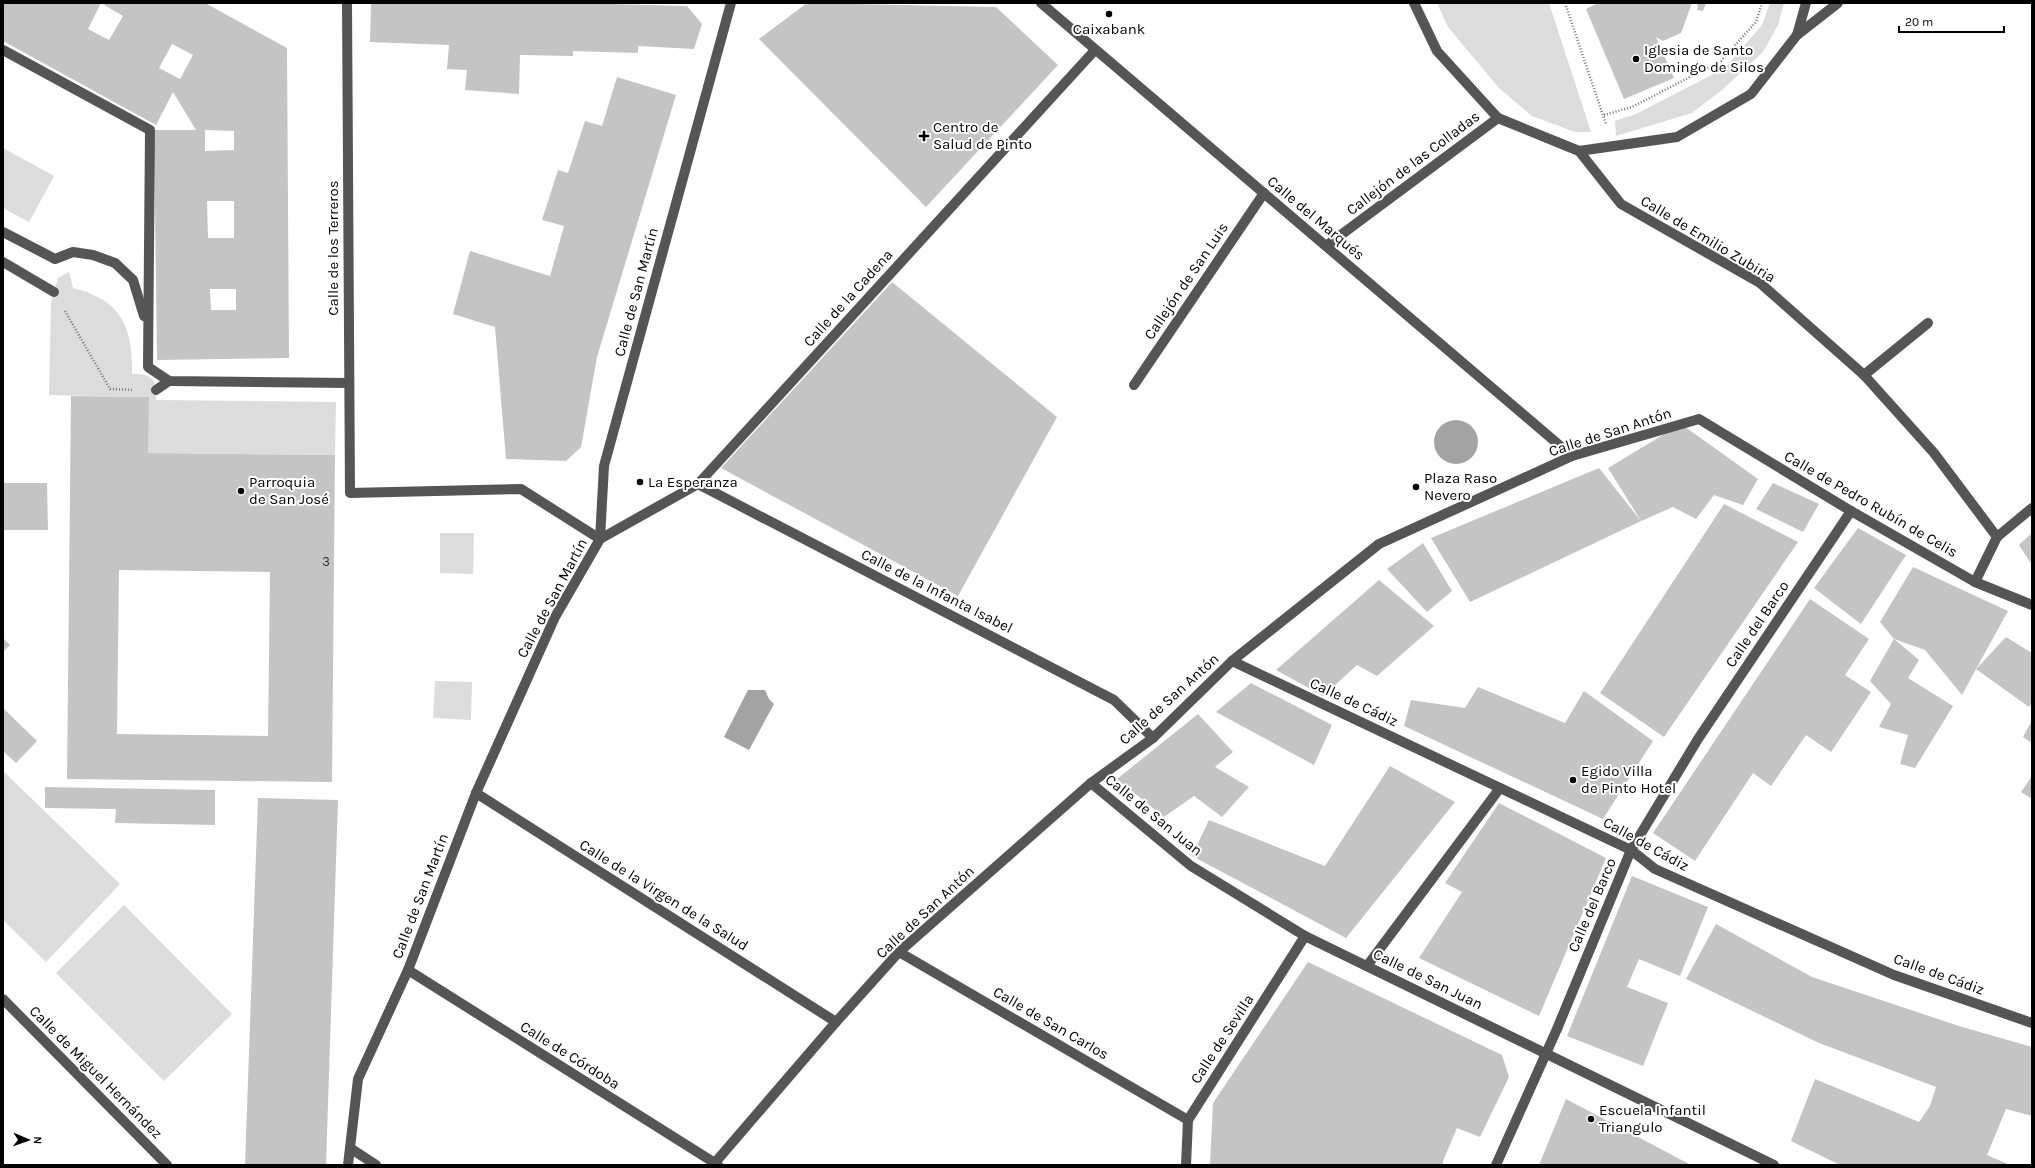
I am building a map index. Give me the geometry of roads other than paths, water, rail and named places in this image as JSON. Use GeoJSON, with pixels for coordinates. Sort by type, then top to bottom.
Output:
{"type":"FeatureCollection","features":[{"type":"Feature","properties":{"kind":"street","name":"Calle de los Terreros"},"geometry":{"type":"LineString","coordinates":[[347,3],[350,493],[521,489],[600,539]]}},
{"type":"Feature","properties":{"kind":"street","name":"Calle de San Martín"},"geometry":{"type":"LineString","coordinates":[[348,1165],[358,1079],[408,970],[476,793],[555,617],[600,539],[604,466],[731,3]]}},
{"type":"Feature","properties":{"kind":"street","name":"Calle del Marqués"},"geometry":{"type":"LineString","coordinates":[[1041,3],[1572,456]]}},
{"type":"Feature","properties":{"kind":"street","name":"Calle de Emilio Zubiria"},"geometry":{"type":"LineString","coordinates":[[1414,3],[1437,51],[1498,118],[1579,151],[1621,204],[1760,283],[1864,375],[1934,453],[1997,538]]}},
{"type":"Feature","properties":{"kind":"street"},"geometry":{"type":"LineString","coordinates":[[1797,35],[1806,3]]}},
{"type":"Feature","properties":{"kind":"street"},"geometry":{"type":"LineString","coordinates":[[1579,151],[1677,137],[1751,94],[1797,35],[1838,3]]}},
{"type":"Feature","properties":{"kind":"street"},"geometry":{"type":"LineString","coordinates":[[3,50],[150,130],[148,367],[169,382]]}},
{"type":"Feature","properties":{"kind":"street","name":"Calle de la Cadena"},"geometry":{"type":"LineString","coordinates":[[600,539],[698,484],[1095,50]]}},
{"type":"Feature","properties":{"kind":"street","name":"Callejón de las Colladas"},"geometry":{"type":"LineString","coordinates":[[1326,246],[1498,118]]}},
{"type":"Feature","properties":{"kind":"street","name":"Callejón de San Luis"},"geometry":{"type":"LineString","coordinates":[[1134,385],[1264,193]]}},
{"type":"Feature","properties":{"kind":"street"},"geometry":{"type":"LineString","coordinates":[[3,232],[55,259],[73,252],[93,255],[115,263],[133,280],[142,304],[148,336]]}},
{"type":"Feature","properties":{"kind":"street"},"geometry":{"type":"LineString","coordinates":[[3,262],[54,292]]}},
{"type":"Feature","properties":{"kind":"street"},"geometry":{"type":"LineString","coordinates":[[1864,375],[1928,322]]}},
{"type":"Feature","properties":{"kind":"street"},"geometry":{"type":"LineString","coordinates":[[156,390],[169,382],[349,383]]}},
{"type":"Feature","properties":{"kind":"street","name":"Calle de San Antón"},"geometry":{"type":"LineString","coordinates":[[715,1165],[836,1022],[899,952],[1091,783],[1153,738],[1232,661],[1379,544],[1572,456],[1699,419]]}},
{"type":"Feature","properties":{"kind":"street","name":"Calle de Pedro Rubín de Celis"},"geometry":{"type":"LineString","coordinates":[[1699,419],[1851,511],[1975,582],[2032,605]]}},
{"type":"Feature","properties":{"kind":"street","name":"Calle de la Infanta Isabel"},"geometry":{"type":"LineString","coordinates":[[698,484],[1114,700],[1153,738]]}},
{"type":"Feature","properties":{"kind":"street"},"geometry":{"type":"LineString","coordinates":[[1975,582],[1997,538],[2032,508]]}},
{"type":"Feature","properties":{"kind":"street","name":"Calle del Barco"},"geometry":{"type":"LineString","coordinates":[[1496,1165],[1546,1053],[1632,850],[1698,739],[1851,511]]}},
{"type":"Feature","properties":{"kind":"street","name":"Calle de Cádiz"},"geometry":{"type":"LineString","coordinates":[[1232,661],[1632,850],[1655,869],[1894,975],[2032,1023]]}},
{"type":"Feature","properties":{"kind":"street","name":"Calle de San Juan"},"geometry":{"type":"LineString","coordinates":[[1091,783],[1191,866],[1305,936],[1774,1165]]}},
{"type":"Feature","properties":{"kind":"street"},"geometry":{"type":"LineString","coordinates":[[1367,966],[1500,788]]}},
{"type":"Feature","properties":{"kind":"street","name":"Calle de la Virgen de la Salud"},"geometry":{"type":"LineString","coordinates":[[476,793],[836,1022]]}},
{"type":"Feature","properties":{"kind":"street","name":"Calle de Sevilla"},"geometry":{"type":"LineString","coordinates":[[1186,1165],[1188,1120],[1305,936]]}},
{"type":"Feature","properties":{"kind":"street","name":"Calle de San Carlos"},"geometry":{"type":"LineString","coordinates":[[899,952],[1188,1120]]}},
{"type":"Feature","properties":{"kind":"street","name":"Calle de Córdoba"},"geometry":{"type":"LineString","coordinates":[[408,970],[715,1165]]}},
{"type":"Feature","properties":{"kind":"street","name":"Calle de Miguel Hernández"},"geometry":{"type":"LineString","coordinates":[[3,999],[167,1165]]}},
{"type":"Feature","properties":{"kind":"street"},"geometry":{"type":"LineString","coordinates":[[350,1148],[376,1165]]}},
{"type":"Feature","properties":{"kind":"place","name":"Caixabank"},"geometry":{"type":"Point","coordinates":[1109,14]}},
{"type":"Feature","properties":{"kind":"place","name":"Iglesia de Santo Domingo de Silos"},"geometry":{"type":"Point","coordinates":[1636,59]}},
{"type":"Feature","properties":{"kind":"place","name":"Centro de Salud de Pinto"},"geometry":{"type":"Point","coordinates":[924,136]}},
{"type":"Feature","properties":{"kind":"place","name":"La Esperanza"},"geometry":{"type":"Point","coordinates":[640,482]}},
{"type":"Feature","properties":{"kind":"place","name":"Plaza Raso Nevero"},"geometry":{"type":"Point","coordinates":[1416,487]}},
{"type":"Feature","properties":{"kind":"place","name":"Parroquia de San José"},"geometry":{"type":"Point","coordinates":[241,491]}},
{"type":"Feature","properties":{"kind":"place","name":"Egido Villa de Pinto Hotel"},"geometry":{"type":"Point","coordinates":[1573,780]}},
{"type":"Feature","properties":{"kind":"place","name":"Escuela Infantil Triangulo"},"geometry":{"type":"Point","coordinates":[1591,1119]}}]}
